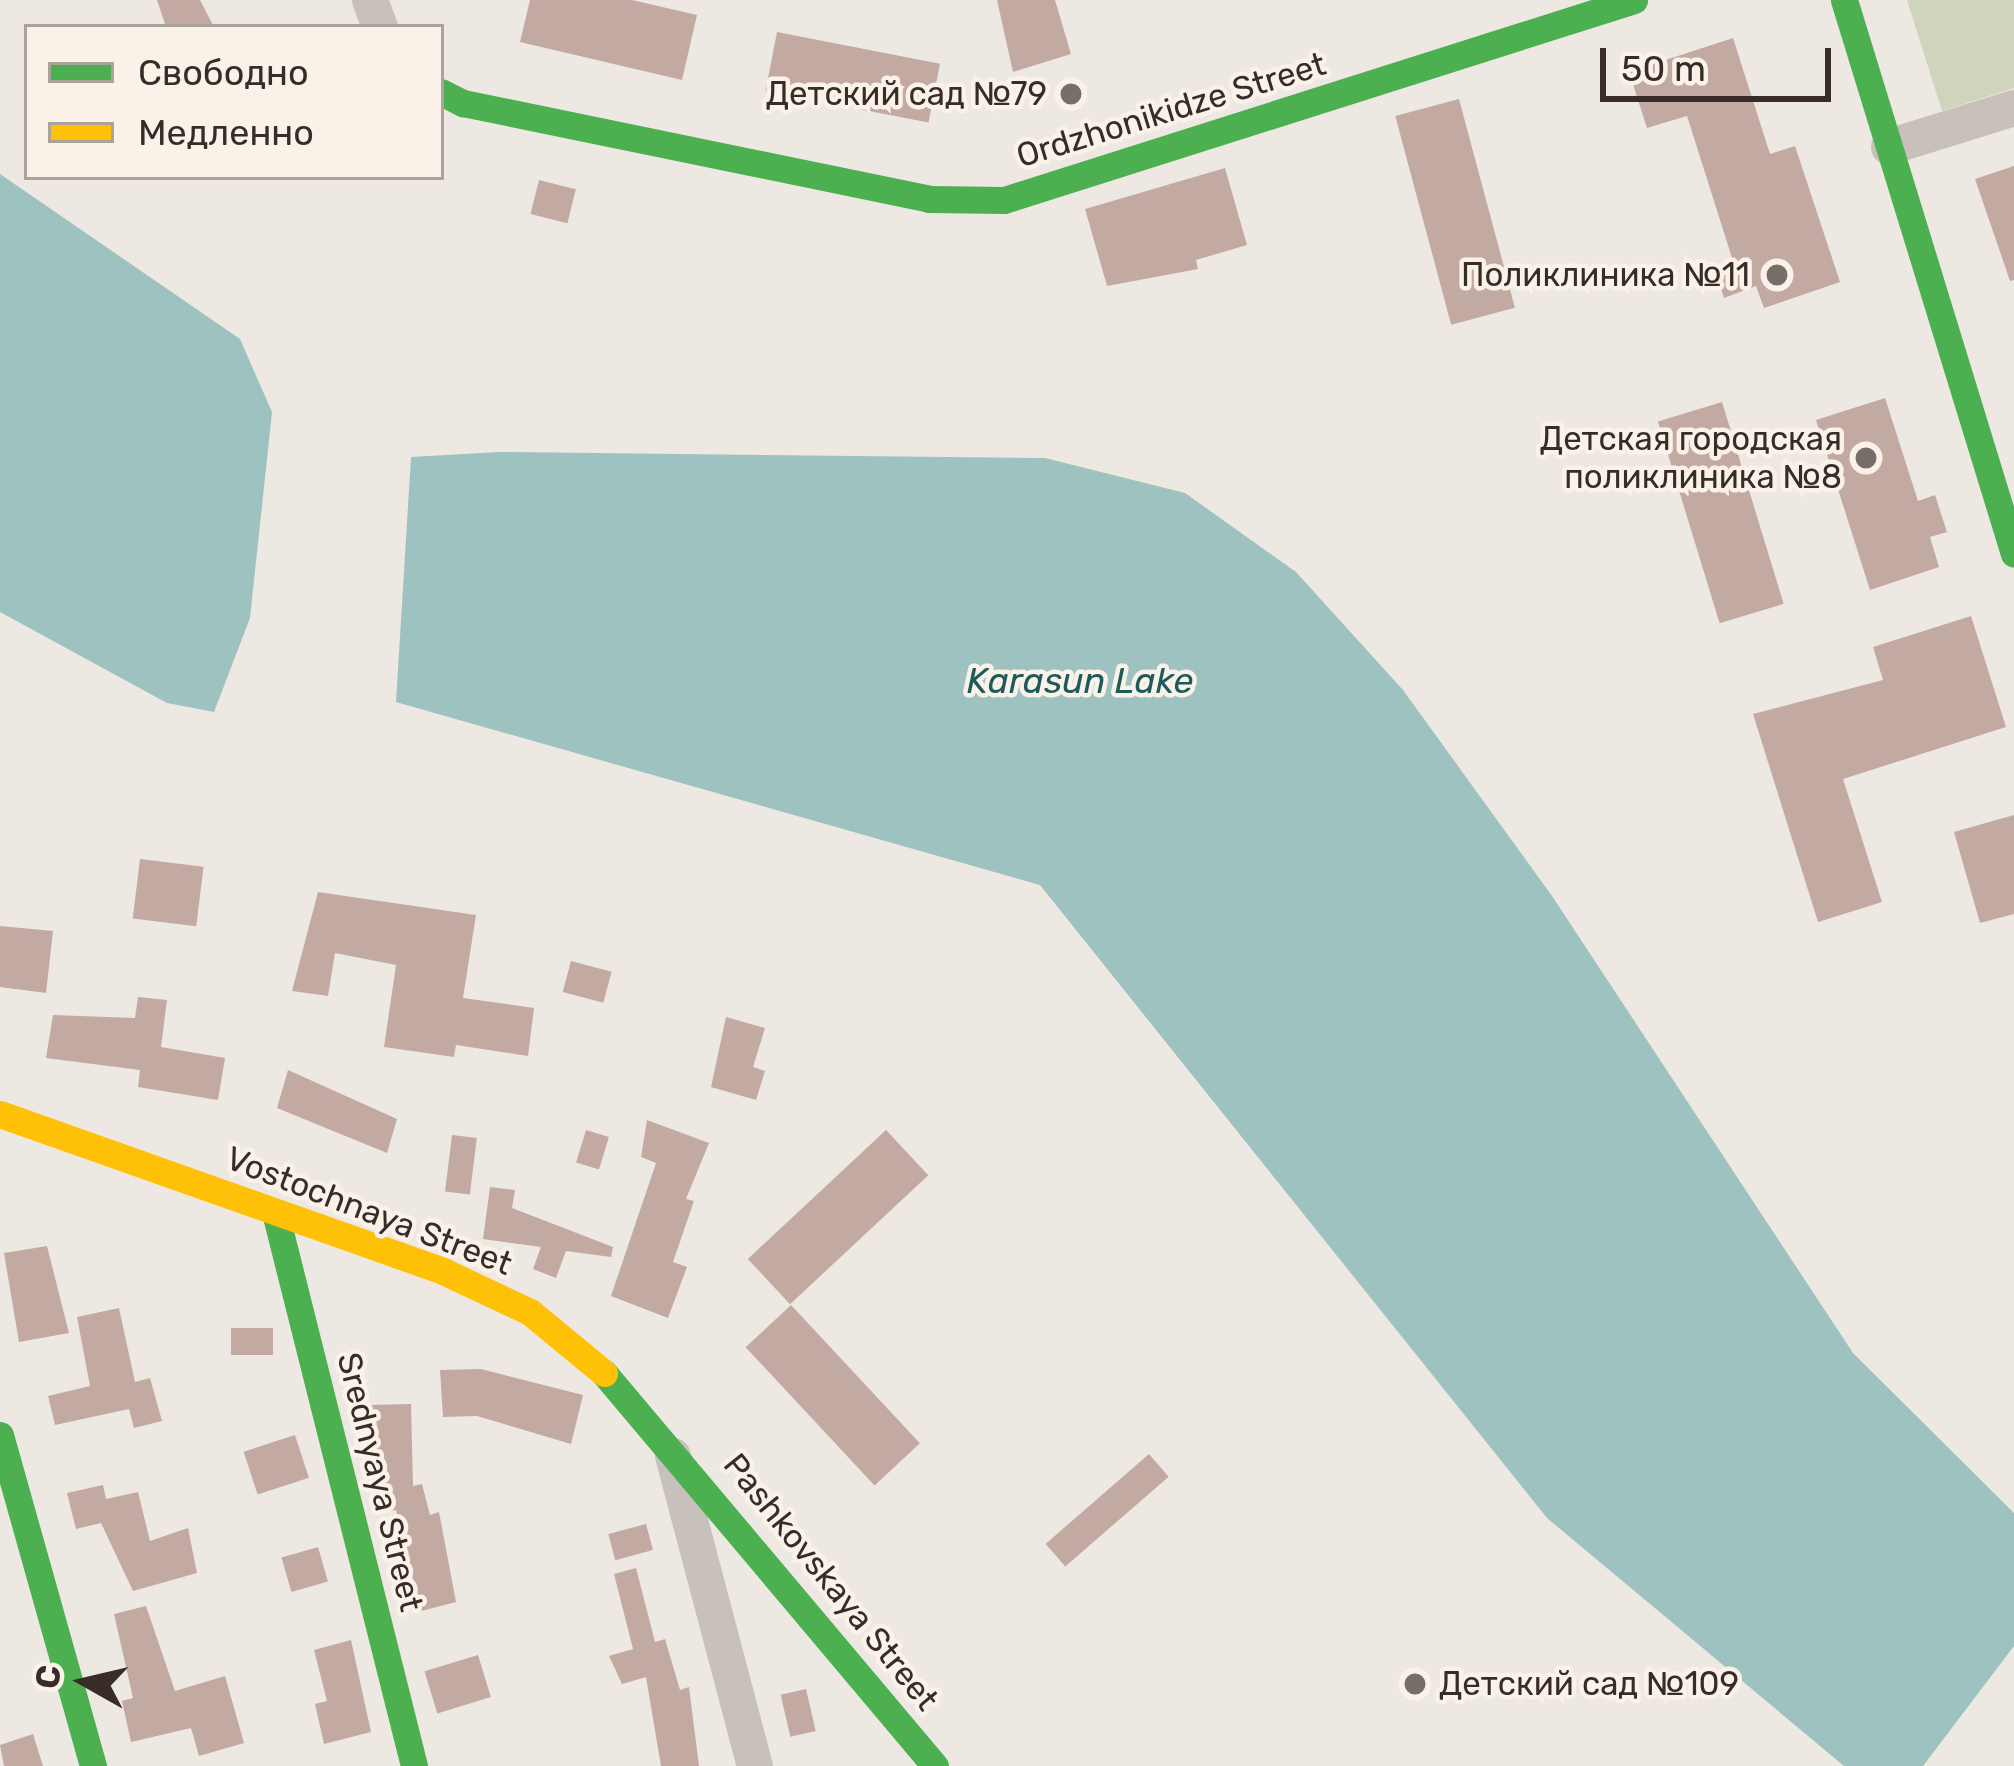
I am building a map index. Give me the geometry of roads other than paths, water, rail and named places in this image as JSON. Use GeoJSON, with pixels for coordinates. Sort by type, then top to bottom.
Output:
{"type":"FeatureCollection","features":[{"type":"Feature","properties":{"kind":"street","name":"Ordzhonikidze Street"},"geometry":{"type":"LineString","coordinates":[[444,94],[463,104],[929,199],[1004,200],[1634,0]]}},
{"type":"Feature","properties":{"kind":"street"},"geometry":{"type":"LineString","coordinates":[[1844,0],[2014,554]]}},
{"type":"Feature","properties":{"kind":"street"},"geometry":{"type":"LineString","coordinates":[[1889,147],[2014,108]]}},
{"type":"Feature","properties":{"kind":"street","name":"Vostochnaya Street"},"geometry":{"type":"LineString","coordinates":[[0,1114],[276,1216],[445,1272],[530,1312],[609,1377],[670,1444]]}},
{"type":"Feature","properties":{"kind":"street","name":"Srednyaya Street"},"geometry":{"type":"LineString","coordinates":[[276,1216],[414,1766]]}},
{"type":"Feature","properties":{"kind":"street"},"geometry":{"type":"LineString","coordinates":[[0,1435],[93,1766]]}},
{"type":"Feature","properties":{"kind":"street"},"geometry":{"type":"LineString","coordinates":[[670,1444],[755,1766]]}},
{"type":"Feature","properties":{"kind":"street","name":"Pashkovskaya Street"},"geometry":{"type":"LineString","coordinates":[[670,1444],[935,1766]]}},
{"type":"Feature","properties":{"kind":"water"},"geometry":{"type":"Polygon","coordinates":[[[0,174],[240,339],[272,412],[250,618],[214,712],[167,703],[0,612],[0,174]]]}},
{"type":"Feature","properties":{"kind":"water","name":"Karasun Lake"},"geometry":{"type":"Polygon","coordinates":[[[499,452],[1045,458],[1185,493],[1296,572],[1403,690],[1552,896],[1853,1353],[2014,1513],[2014,1646],[1923,1766],[1844,1766],[1547,1518],[1040,885],[396,702],[411,457],[499,452]]]}},
{"type":"Feature","properties":{"kind":"place","name":"Детский сад №79"},"geometry":{"type":"Point","coordinates":[1071,94]}},
{"type":"Feature","properties":{"kind":"place","name":"Поликлиника №11"},"geometry":{"type":"Point","coordinates":[1777,275]}},
{"type":"Feature","properties":{"kind":"place","name":"Детская городская поликлиника №8"},"geometry":{"type":"Point","coordinates":[1866,458]}},
{"type":"Feature","properties":{"kind":"place","name":"Детский сад №109"},"geometry":{"type":"Point","coordinates":[1415,1684]}}]}
